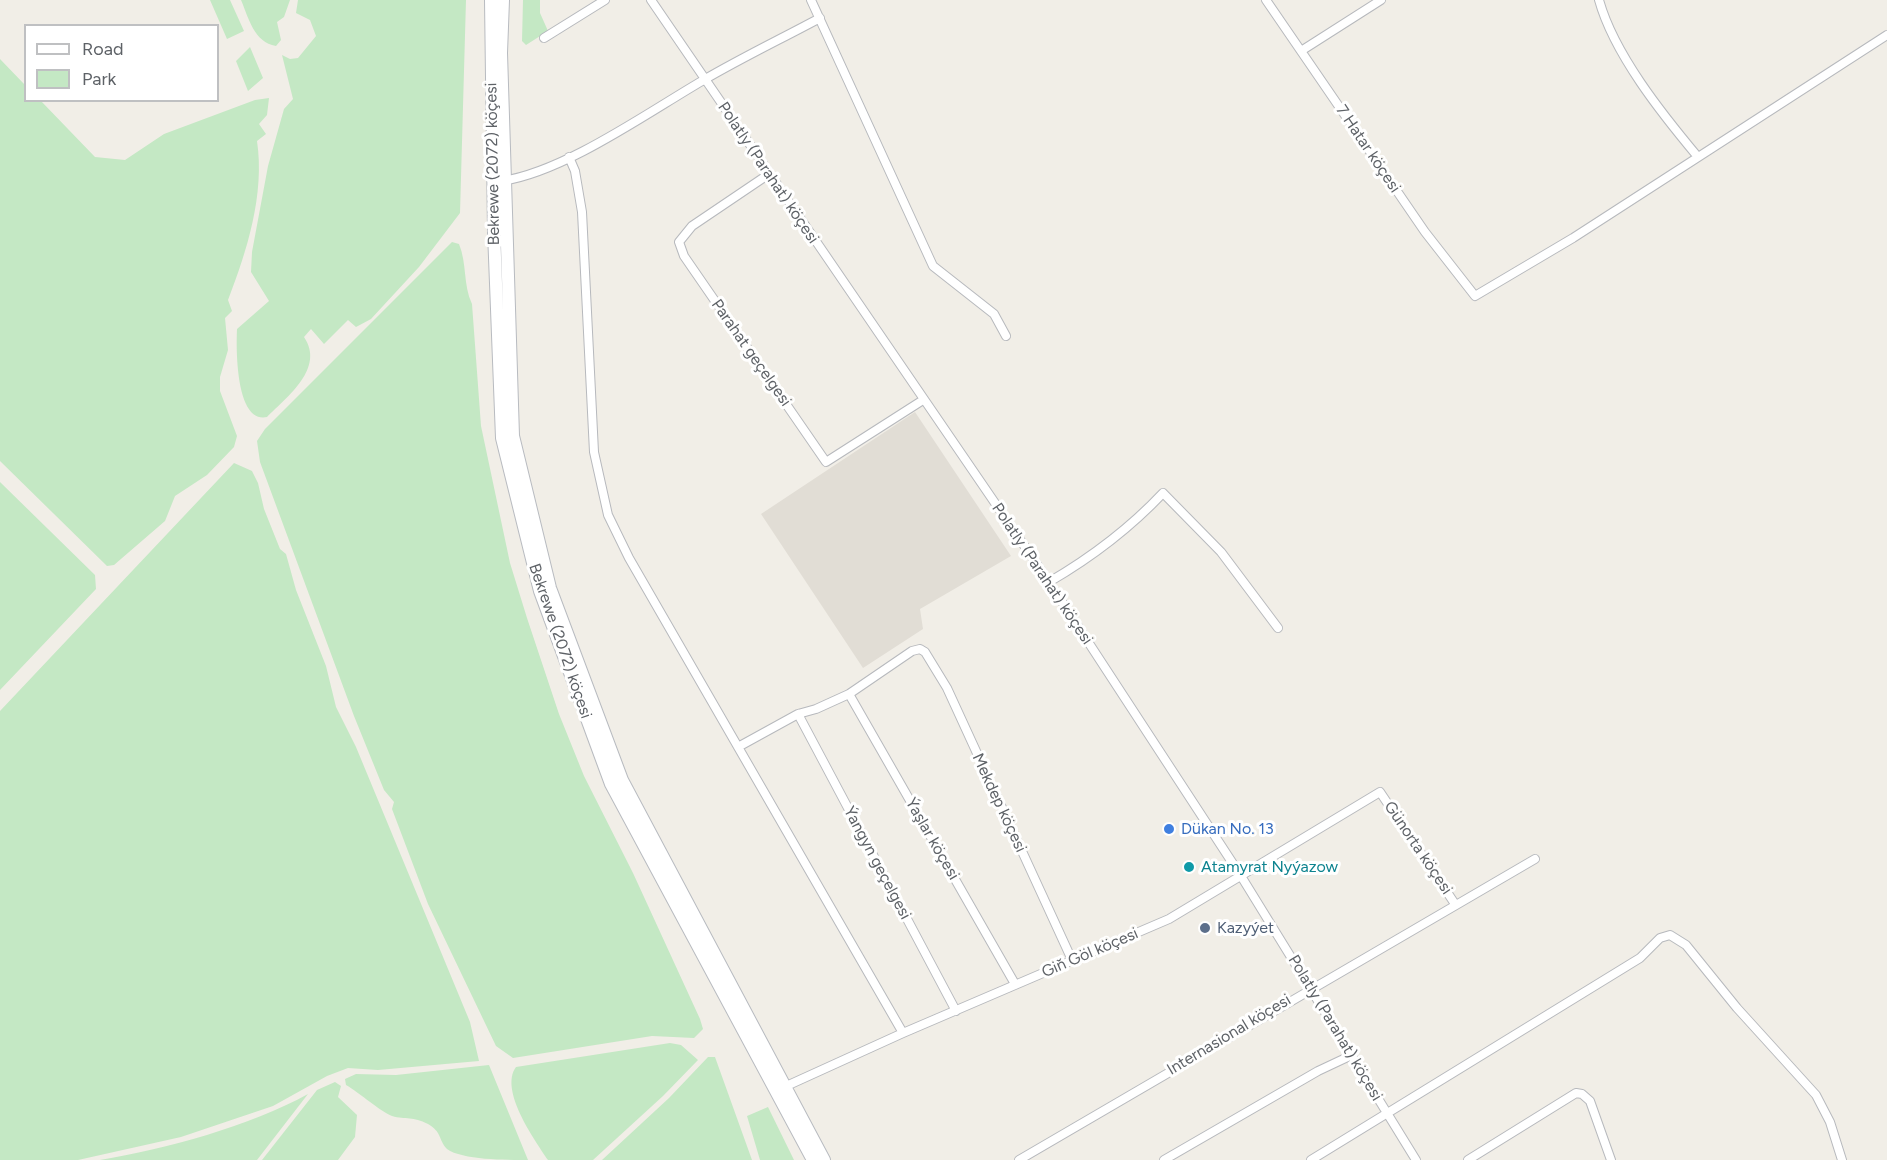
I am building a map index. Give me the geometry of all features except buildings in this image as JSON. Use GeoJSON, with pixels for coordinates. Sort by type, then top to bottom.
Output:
{"type":"FeatureCollection","features":[{"type":"Feature","properties":{"kind":"main road","name":"Bekrewe (2072) köçesi"},"geometry":{"type":"LineString","coordinates":[[491,0],[499,182]]}},
{"type":"Feature","properties":{"kind":"main road","name":"Bekrewe (2072) köçesi"},"geometry":{"type":"LineString","coordinates":[[503,0],[499,182],[502,438],[540,591],[611,784],[824,1160]]}},
{"type":"Feature","properties":{"kind":"main road","name":"Bekrewe (2072) köçesi"},"geometry":{"type":"LineString","coordinates":[[782,1088],[813,1160]]}},
{"type":"Feature","properties":{"kind":"street"},"geometry":{"type":"LineString","coordinates":[[544,38],[605,0]]}},
{"type":"Feature","properties":{"kind":"street","name":"Polatly (Parahat) köçesi"},"geometry":{"type":"LineString","coordinates":[[651,0],[1049,582],[1241,876],[1416,1160]]}},
{"type":"Feature","properties":{"kind":"street"},"geometry":{"type":"LineString","coordinates":[[811,0],[933,266],[994,314],[1006,336]]}},
{"type":"Feature","properties":{"kind":"street","name":"7 Hatar köçesi"},"geometry":{"type":"LineString","coordinates":[[1266,0],[1425,232],[1475,296],[1573,238],[1698,157]]}},
{"type":"Feature","properties":{"kind":"street"},"geometry":{"type":"LineString","coordinates":[[1301,51],[1381,0]]}},
{"type":"Feature","properties":{"kind":"street"},"geometry":{"type":"LineString","coordinates":[[1599,0],[1614,41],[1677,132],[1698,157],[1887,35]]}},
{"type":"Feature","properties":{"kind":"street"},"geometry":{"type":"LineString","coordinates":[[499,182],[569,157],[704,80],[820,18]]}},
{"type":"Feature","properties":{"kind":"street"},"geometry":{"type":"LineString","coordinates":[[569,157],[575,171],[582,212],[592,425],[602,497],[629,558],[903,1033]]}},
{"type":"Feature","properties":{"kind":"street","name":"Parahat geçelgesi"},"geometry":{"type":"LineString","coordinates":[[769,174],[692,226],[679,242],[684,256],[826,462],[923,400]]}},
{"type":"Feature","properties":{"kind":"street"},"geometry":{"type":"LineString","coordinates":[[1049,582],[1105,546],[1145,513],[1163,493],[1221,552],[1278,628]]}},
{"type":"Feature","properties":{"kind":"street","name":"Mekdep köçesi"},"geometry":{"type":"LineString","coordinates":[[849,694],[912,651],[920,649],[938,669],[1072,960]]}},
{"type":"Feature","properties":{"kind":"street"},"geometry":{"type":"LineString","coordinates":[[738,747],[798,714],[816,710],[849,694]]}},
{"type":"Feature","properties":{"kind":"street","name":"Ýaşlar köçesi"},"geometry":{"type":"LineString","coordinates":[[849,694],[1015,984]]}},
{"type":"Feature","properties":{"kind":"street","name":"Ýangyn geçelgesi"},"geometry":{"type":"LineString","coordinates":[[798,714],[956,1011]]}},
{"type":"Feature","properties":{"kind":"street","name":"Giň Göl köçesi"},"geometry":{"type":"LineString","coordinates":[[782,1088],[1015,984],[1169,919],[1380,792]]}},
{"type":"Feature","properties":{"kind":"street","name":"Günorta köçesi"},"geometry":{"type":"LineString","coordinates":[[1380,792],[1455,904]]}},
{"type":"Feature","properties":{"kind":"street","name":"Internasional köçesi"},"geometry":{"type":"LineString","coordinates":[[1019,1160],[1311,987],[1535,859]]}},
{"type":"Feature","properties":{"kind":"street"},"geometry":{"type":"LineString","coordinates":[[1311,1160],[1388,1115],[1640,958],[1652,950],[1660,938],[1670,934],[1686,945],[1724,993],[1816,1095],[1830,1122],[1842,1160]]}},
{"type":"Feature","properties":{"kind":"street"},"geometry":{"type":"LineString","coordinates":[[1164,1160],[1318,1071],[1352,1055]]}},
{"type":"Feature","properties":{"kind":"street"},"geometry":{"type":"LineString","coordinates":[[1468,1160],[1576,1094],[1582,1094],[1590,1101],[1611,1160]]}},
{"type":"Feature","properties":{"kind":"shaded area"},"geometry":{"type":"Polygon","coordinates":[[[915,412],[1011,556],[920,609],[923,629],[863,668],[761,514],[915,412]]]}},
{"type":"Feature","properties":{"kind":"green space"},"geometry":{"type":"Polygon","coordinates":[[[210,0],[230,0],[244,31],[227,39],[210,0]]]}},
{"type":"Feature","properties":{"kind":"green space"},"geometry":{"type":"Polygon","coordinates":[[[241,0],[290,0],[284,17],[277,22],[281,40],[276,46],[262,40],[257,35],[241,0]]]}},
{"type":"Feature","properties":{"kind":"green space"},"geometry":{"type":"Polygon","coordinates":[[[298,0],[466,0],[460,213],[419,267],[371,319],[356,327],[348,320],[324,344],[311,329],[304,337],[309,348],[310,360],[307,370],[293,391],[267,417],[257,416],[249,409],[244,398],[238,368],[237,329],[269,301],[251,272],[252,252],[268,166],[284,109],[293,99],[282,55],[290,59],[298,58],[316,36],[310,20],[296,13],[298,0]]]}},
{"type":"Feature","properties":{"kind":"green space"},"geometry":{"type":"Polygon","coordinates":[[[523,0],[540,0],[540,13],[548,31],[526,45],[522,41],[523,0]]]}},
{"type":"Feature","properties":{"kind":"green space"},"geometry":{"type":"Polygon","coordinates":[[[250,47],[263,78],[248,91],[236,61],[250,47]]]}},
{"type":"Feature","properties":{"kind":"green space"},"geometry":{"type":"Polygon","coordinates":[[[0,59],[24,84],[24,102],[42,102],[95,157],[125,160],[164,134],[255,100],[269,98],[267,115],[259,124],[266,134],[257,141],[259,181],[253,222],[228,300],[232,311],[225,318],[228,350],[220,377],[220,391],[237,436],[234,447],[207,475],[175,496],[165,521],[114,565],[107,566],[0,461],[0,59]]]}},
{"type":"Feature","properties":{"kind":"green space"},"geometry":{"type":"Polygon","coordinates":[[[452,242],[459,244],[472,304],[481,426],[510,563],[559,714],[584,776],[633,873],[700,1019],[703,1029],[694,1038],[652,1036],[513,1058],[496,1046],[428,904],[392,809],[394,802],[384,790],[354,716],[260,462],[257,441],[265,429],[452,242]]]}},
{"type":"Feature","properties":{"kind":"green space"},"geometry":{"type":"Polygon","coordinates":[[[234,463],[252,471],[258,483],[264,509],[280,549],[286,554],[296,590],[326,666],[336,707],[356,747],[470,1022],[479,1061],[378,1070],[348,1068],[327,1076],[273,1106],[181,1137],[78,1160],[0,1160],[0,711],[234,463]]]}},
{"type":"Feature","properties":{"kind":"green space"},"geometry":{"type":"Polygon","coordinates":[[[0,482],[95,575],[96,589],[0,690],[0,482]]]}},
{"type":"Feature","properties":{"kind":"green space"},"geometry":{"type":"Polygon","coordinates":[[[670,1043],[681,1045],[698,1060],[663,1096],[593,1160],[548,1160],[527,1127],[515,1101],[512,1077],[516,1067],[670,1043]]]}},
{"type":"Feature","properties":{"kind":"green space"},"geometry":{"type":"Polygon","coordinates":[[[708,1057],[715,1057],[752,1160],[602,1160],[669,1098],[708,1057]]]}},
{"type":"Feature","properties":{"kind":"green space"},"geometry":{"type":"Polygon","coordinates":[[[489,1065],[528,1160],[485,1159],[454,1153],[447,1149],[438,1133],[428,1124],[387,1114],[346,1085],[345,1079],[356,1074],[396,1075],[489,1065]]]}},
{"type":"Feature","properties":{"kind":"green space"},"geometry":{"type":"Polygon","coordinates":[[[335,1082],[341,1086],[338,1097],[357,1115],[355,1137],[338,1160],[262,1160],[317,1090],[335,1082]]]}},
{"type":"Feature","properties":{"kind":"green space"},"geometry":{"type":"Polygon","coordinates":[[[308,1094],[257,1160],[100,1160],[152,1150],[207,1135],[285,1106],[308,1094]]]}},
{"type":"Feature","properties":{"kind":"green space"},"geometry":{"type":"Polygon","coordinates":[[[768,1107],[794,1160],[760,1160],[747,1116],[768,1107]]]}},
{"type":"Feature","properties":{"kind":"place","name":"Dükan No. 13"},"geometry":{"type":"Point","coordinates":[1169,829]}},
{"type":"Feature","properties":{"kind":"place","name":"Atamyrat Nyýazow"},"geometry":{"type":"Point","coordinates":[1189,867]}},
{"type":"Feature","properties":{"kind":"place","name":"Kazyýet"},"geometry":{"type":"Point","coordinates":[1205,928]}}]}
